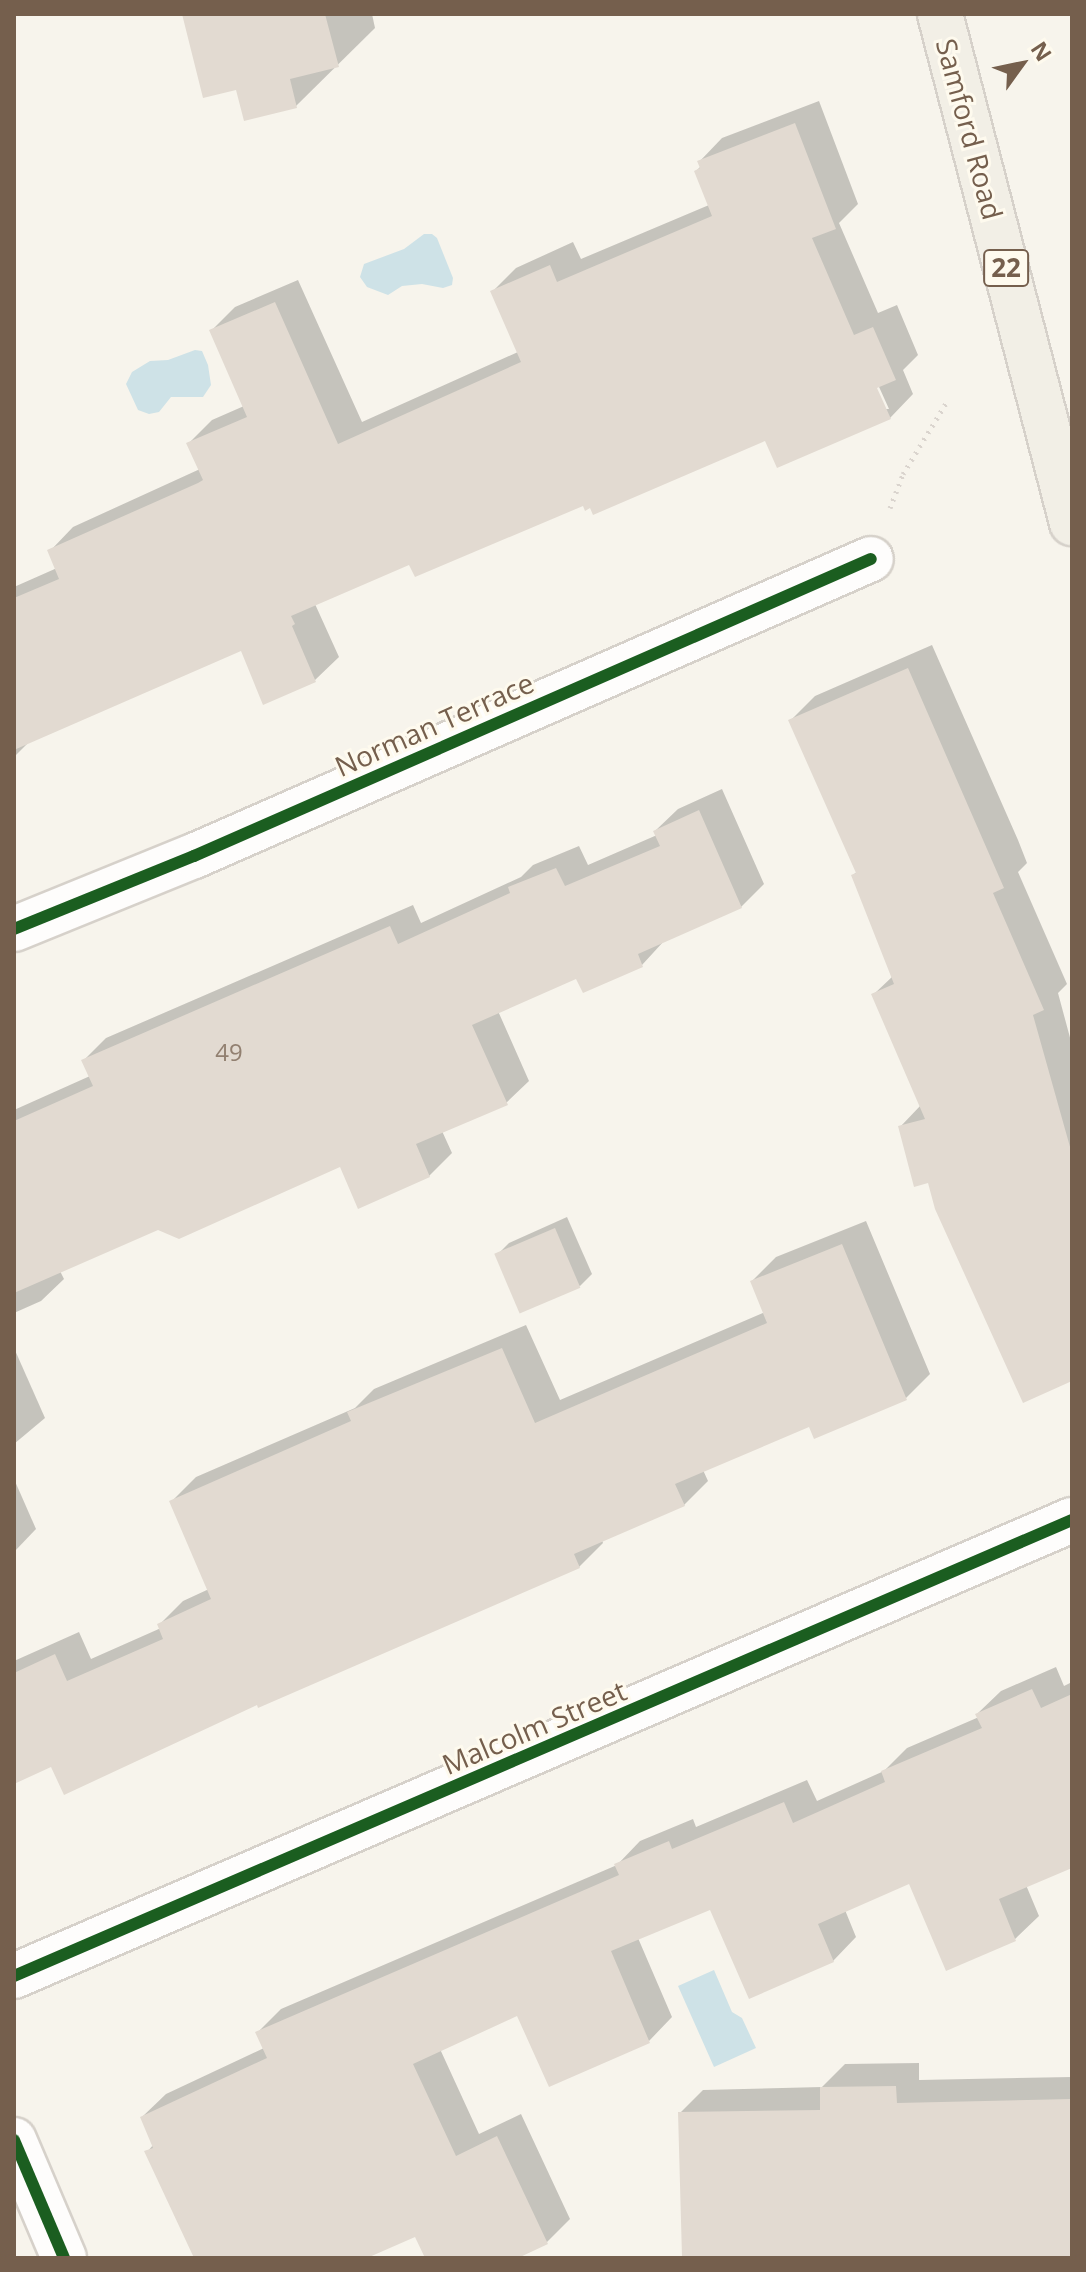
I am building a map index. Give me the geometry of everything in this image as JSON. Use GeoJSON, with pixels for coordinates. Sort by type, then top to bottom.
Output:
{"type":"FeatureCollection","features":[{"type":"Feature","properties":{"kind":"main road","name":"Samford Road"},"geometry":{"type":"LineString","coordinates":[[940,14],[1072,523]]}},
{"type":"Feature","properties":{"kind":"street","name":"Norman Terrace"},"geometry":{"type":"LineString","coordinates":[[14,929],[194,856],[871,559]]}},
{"type":"Feature","properties":{"kind":"street","name":"Malcolm Street"},"geometry":{"type":"LineString","coordinates":[[14,1976],[1072,1520]]}},
{"type":"Feature","properties":{"kind":"street"},"geometry":{"type":"LineString","coordinates":[[14,2140],[64,2258]]}},
{"type":"Feature","properties":{"kind":"path"},"geometry":{"type":"LineString","coordinates":[[871,559],[903,474],[948,400]]}},
{"type":"Feature","properties":{"kind":"shaded area"},"geometry":{"type":"Polygon","coordinates":[[[424,234],[437,238],[453,278],[452,285],[443,288],[422,284],[402,286],[388,295],[367,287],[360,277],[364,264],[404,249],[424,234]]]}},
{"type":"Feature","properties":{"kind":"shaded area"},"geometry":{"type":"Polygon","coordinates":[[[195,350],[202,351],[208,365],[211,385],[203,397],[171,397],[159,412],[149,414],[138,410],[126,384],[132,372],[150,361],[168,360],[195,350]]]}},
{"type":"Feature","properties":{"kind":"shaded area"},"geometry":{"type":"Polygon","coordinates":[[[714,1970],[732,2012],[742,2018],[756,2048],[714,2067],[678,1986],[714,1970]]]}},
{"type":"Feature","properties":{"kind":"building"},"geometry":{"type":"Polygon","coordinates":[[[182,14],[325,14],[339,67],[290,79],[297,108],[244,121],[236,90],[203,98],[182,14]]]}},
{"type":"Feature","properties":{"kind":"building"},"geometry":{"type":"Polygon","coordinates":[[[795,123],[836,229],[812,238],[854,335],[873,327],[896,380],[877,388],[891,419],[777,468],[765,441],[593,515],[590,508],[585,511],[583,506],[415,577],[409,565],[291,616],[295,624],[292,626],[316,682],[263,705],[241,651],[14,750],[14,598],[59,579],[47,550],[203,480],[186,443],[247,417],[209,330],[275,302],[338,444],[521,362],[490,291],[550,265],[557,282],[712,216],[694,171],[700,168],[697,161],[795,123]]]}},
{"type":"Feature","properties":{"kind":"building"},"geometry":{"type":"Polygon","coordinates":[[[908,668],[1004,888],[993,893],[1044,1010],[1033,1015],[1072,1154],[1072,1381],[1023,1403],[935,1209],[928,1183],[914,1187],[898,1126],[925,1119],[871,994],[894,984],[851,875],[856,873],[788,720],[908,668]]]}},
{"type":"Feature","properties":{"kind":"building"},"geometry":{"type":"Polygon","coordinates":[[[699,810],[742,908],[638,954],[643,967],[583,993],[576,979],[472,1025],[508,1105],[416,1144],[430,1177],[358,1209],[340,1167],[179,1239],[158,1230],[14,1293],[14,1121],[93,1086],[81,1060],[390,926],[398,944],[510,893],[508,887],[556,868],[565,886],[660,846],[653,831],[699,810]]]}},
{"type":"Feature","properties":{"kind":"building"},"geometry":{"type":"Polygon","coordinates":[[[555,1228],[580,1288],[520,1314],[494,1254],[555,1228]]]}},
{"type":"Feature","properties":{"kind":"building"},"geometry":{"type":"Polygon","coordinates":[[[842,1244],[907,1400],[814,1439],[809,1427],[675,1484],[685,1506],[574,1554],[580,1568],[258,1708],[257,1705],[64,1795],[51,1767],[14,1784],[14,1673],[55,1654],[67,1681],[163,1639],[157,1624],[211,1599],[169,1501],[351,1421],[347,1412],[502,1348],[535,1423],[767,1323],[750,1281],[842,1244]]]}},
{"type":"Feature","properties":{"kind":"building"},"geometry":{"type":"Polygon","coordinates":[[[1032,1689],[1041,1708],[1072,1694],[1072,1868],[999,1899],[1016,1941],[946,1971],[909,1884],[818,1924],[834,1962],[749,1999],[710,1910],[611,1951],[650,2043],[549,2087],[517,2016],[413,2064],[456,2156],[497,2136],[548,2244],[518,2258],[425,2258],[415,2237],[367,2258],[194,2258],[144,2151],[153,2148],[140,2117],[267,2058],[255,2032],[619,1875],[614,1864],[669,1841],[672,1849],[784,1802],[793,1823],[885,1782],[881,1771],[982,1728],[975,1714],[1032,1689]]]}},
{"type":"Feature","properties":{"kind":"building"},"geometry":{"type":"Polygon","coordinates":[[[896,2086],[897,2103],[1072,2099],[1072,2258],[682,2257],[678,2112],[820,2110],[820,2087],[896,2086]]]}},
{"type":"Feature","properties":{"kind":"cycle path"},"geometry":{"type":"LineString","coordinates":[[14,929],[194,856],[871,559]]}},
{"type":"Feature","properties":{"kind":"cycle path"},"geometry":{"type":"LineString","coordinates":[[14,1976],[1072,1520]]}},
{"type":"Feature","properties":{"kind":"cycle path"},"geometry":{"type":"LineString","coordinates":[[14,2140],[64,2258]]}}]}
